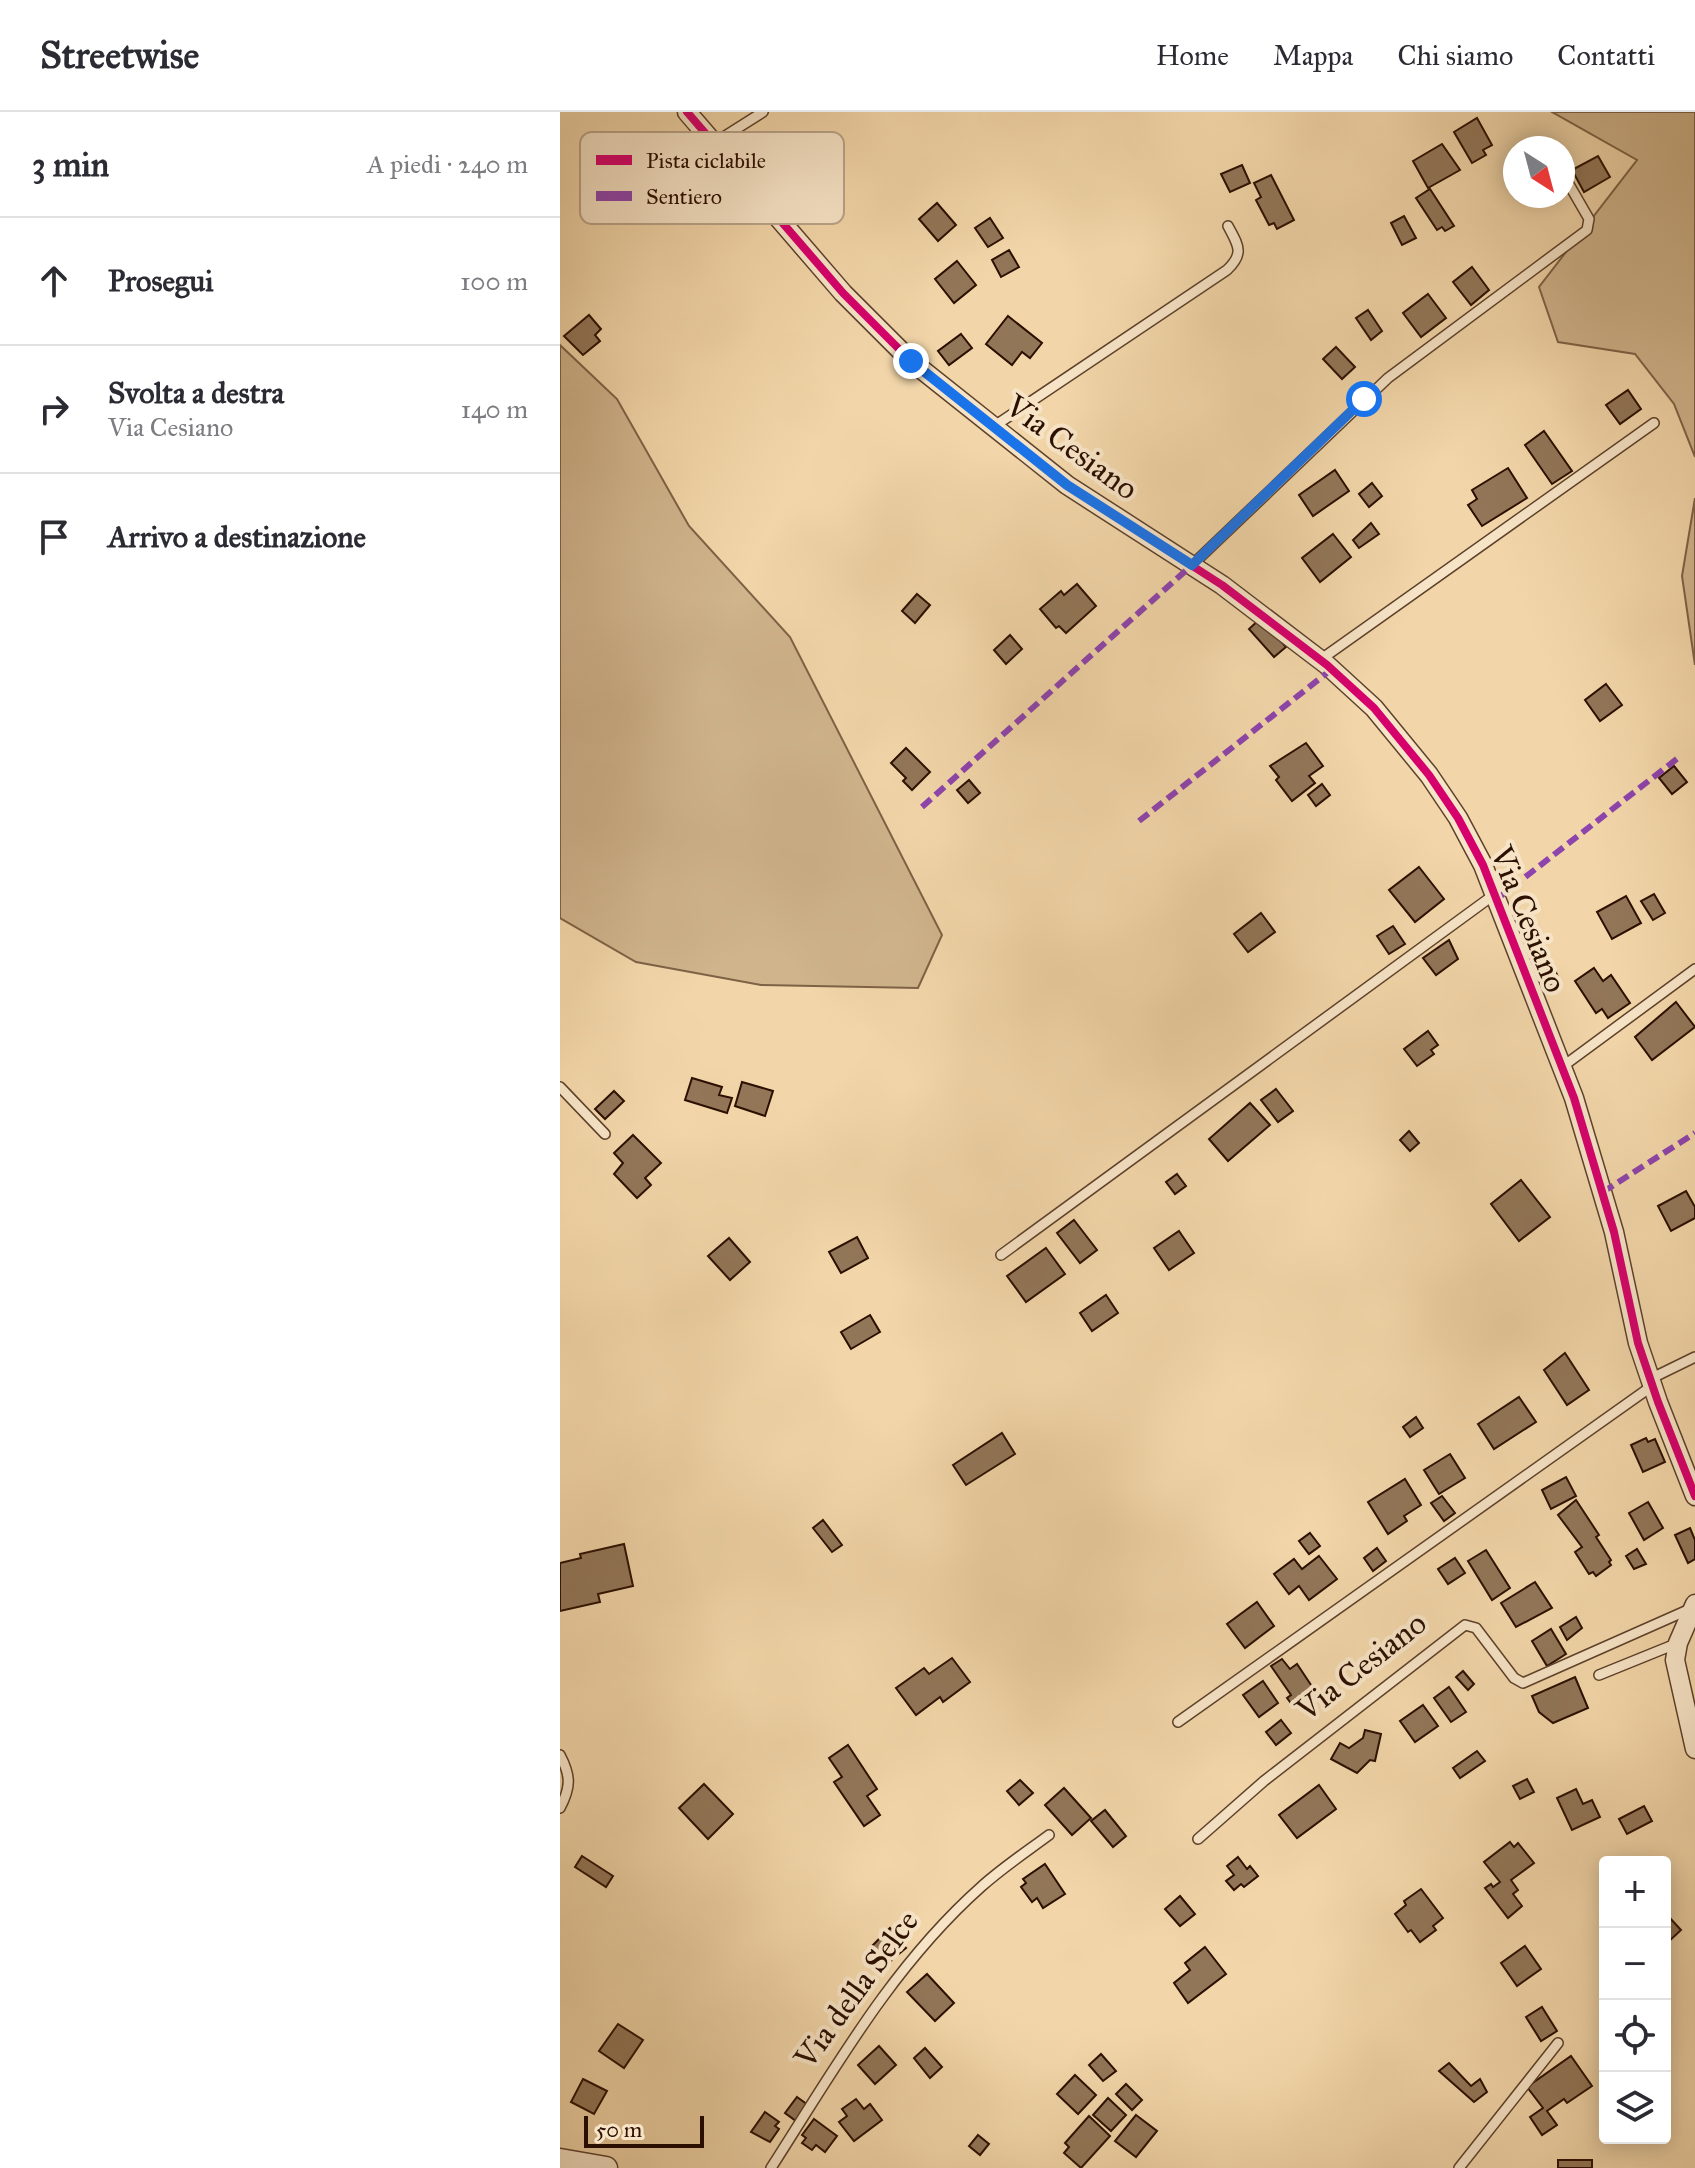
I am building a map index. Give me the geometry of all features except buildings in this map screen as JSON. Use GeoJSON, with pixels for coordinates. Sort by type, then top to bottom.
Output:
{"type":"FeatureCollection","features":[{"type":"Feature","properties":{"kind":"street","name":"Via Cesiano"},"geometry":{"type":"LineString","coordinates":[[687,112],[704,132]]}},
{"type":"Feature","properties":{"kind":"street","name":"Via Cesiano"},"geometry":{"type":"LineString","coordinates":[[784,224],[862,314],[918,367],[1081,495],[1232,592],[1320,660],[1374,708],[1429,775],[1462,823],[1495,894],[1562,1067],[1603,1192],[1635,1333],[1695,1496]]}},
{"type":"Feature","properties":{"kind":"street","name":"Via Cesiano"},"geometry":{"type":"LineString","coordinates":[[1694,1606],[1678,1643],[1675,1660],[1695,1749]]}},
{"type":"Feature","properties":{"kind":"street"},"geometry":{"type":"LineString","coordinates":[[560,2160],[591,2167]]}},
{"type":"Feature","properties":{"kind":"lane"},"geometry":{"type":"LineString","coordinates":[[731,132],[763,112]]}},
{"type":"Feature","properties":{"kind":"lane"},"geometry":{"type":"LineString","coordinates":[[1192,565],[1388,378],[1585,233],[1589,219],[1575,195]]}},
{"type":"Feature","properties":{"kind":"lane"},"geometry":{"type":"LineString","coordinates":[[993,427],[1227,270],[1237,261],[1239,252],[1228,226]]}},
{"type":"Feature","properties":{"kind":"lane"},"geometry":{"type":"LineString","coordinates":[[1320,660],[1654,423]]}},
{"type":"Feature","properties":{"kind":"lane"},"geometry":{"type":"LineString","coordinates":[[1001,1255],[1495,894]]}},
{"type":"Feature","properties":{"kind":"lane"},"geometry":{"type":"LineString","coordinates":[[1562,1067],[1695,969]]}},
{"type":"Feature","properties":{"kind":"lane"},"geometry":{"type":"LineString","coordinates":[[560,1087],[605,1134]]}},
{"type":"Feature","properties":{"kind":"lane"},"geometry":{"type":"LineString","coordinates":[[1651,1382],[1695,1357]]}},
{"type":"Feature","properties":{"kind":"lane","name":"Via Cesiano"},"geometry":{"type":"LineString","coordinates":[[1178,1722],[1651,1382]]}},
{"type":"Feature","properties":{"kind":"lane","name":"Via Cesiano"},"geometry":{"type":"LineString","coordinates":[[1198,1839],[1264,1781],[1465,1625],[1476,1628],[1514,1678],[1523,1683],[1694,1606]]}},
{"type":"Feature","properties":{"kind":"lane"},"geometry":{"type":"LineString","coordinates":[[1599,1675],[1678,1643]]}},
{"type":"Feature","properties":{"kind":"lane"},"geometry":{"type":"LineString","coordinates":[[560,1755],[569,1772],[570,1787],[560,1808]]}},
{"type":"Feature","properties":{"kind":"lane","name":"Via della Selce"},"geometry":{"type":"LineString","coordinates":[[771,2168],[859,2031],[906,1965],[982,1886],[1049,1835]]}},
{"type":"Feature","properties":{"kind":"lane"},"geometry":{"type":"LineString","coordinates":[[1459,2168],[1558,2043]]}},
{"type":"Feature","properties":{"kind":"shaded area"},"geometry":{"type":"Polygon","coordinates":[[[1552,112],[1695,112],[1695,457],[1674,404],[1635,354],[1558,342],[1539,287],[1637,160],[1552,112]]]}},
{"type":"Feature","properties":{"kind":"shaded area"},"geometry":{"type":"Polygon","coordinates":[[[560,345],[617,399],[689,526],[790,637],[942,935],[918,988],[761,985],[636,962],[560,918],[560,345]]]}},
{"type":"Feature","properties":{"kind":"shaded area"},"geometry":{"type":"Polygon","coordinates":[[[1695,498],[1695,665],[1682,576],[1695,498]]]}},
{"type":"Feature","properties":{"kind":"marked path"},"geometry":{"type":"LineString","coordinates":[[922,807],[1192,565]]}},
{"type":"Feature","properties":{"kind":"marked path"},"geometry":{"type":"LineString","coordinates":[[1139,821],[1332,669]]}},
{"type":"Feature","properties":{"kind":"marked path"},"geometry":{"type":"LineString","coordinates":[[1497,899],[1678,758]]}},
{"type":"Feature","properties":{"kind":"marked path"},"geometry":{"type":"LineString","coordinates":[[1603,1192],[1695,1133]]}},
{"type":"Feature","properties":{"kind":"cycle path"},"geometry":{"type":"LineString","coordinates":[[687,112],[704,132]]}},
{"type":"Feature","properties":{"kind":"cycle path"},"geometry":{"type":"LineString","coordinates":[[784,224],[843,293],[911,361],[1067,485],[1222,585],[1327,665],[1374,708],[1429,775],[1458,818],[1483,865],[1574,1098],[1614,1232],[1638,1343],[1695,1496]]}},
{"type":"Feature","properties":{"kind":"route"},"geometry":{"type":"LineString","coordinates":[[911,361],[1067,485],[1192,565],[1364,399]]}}]}
